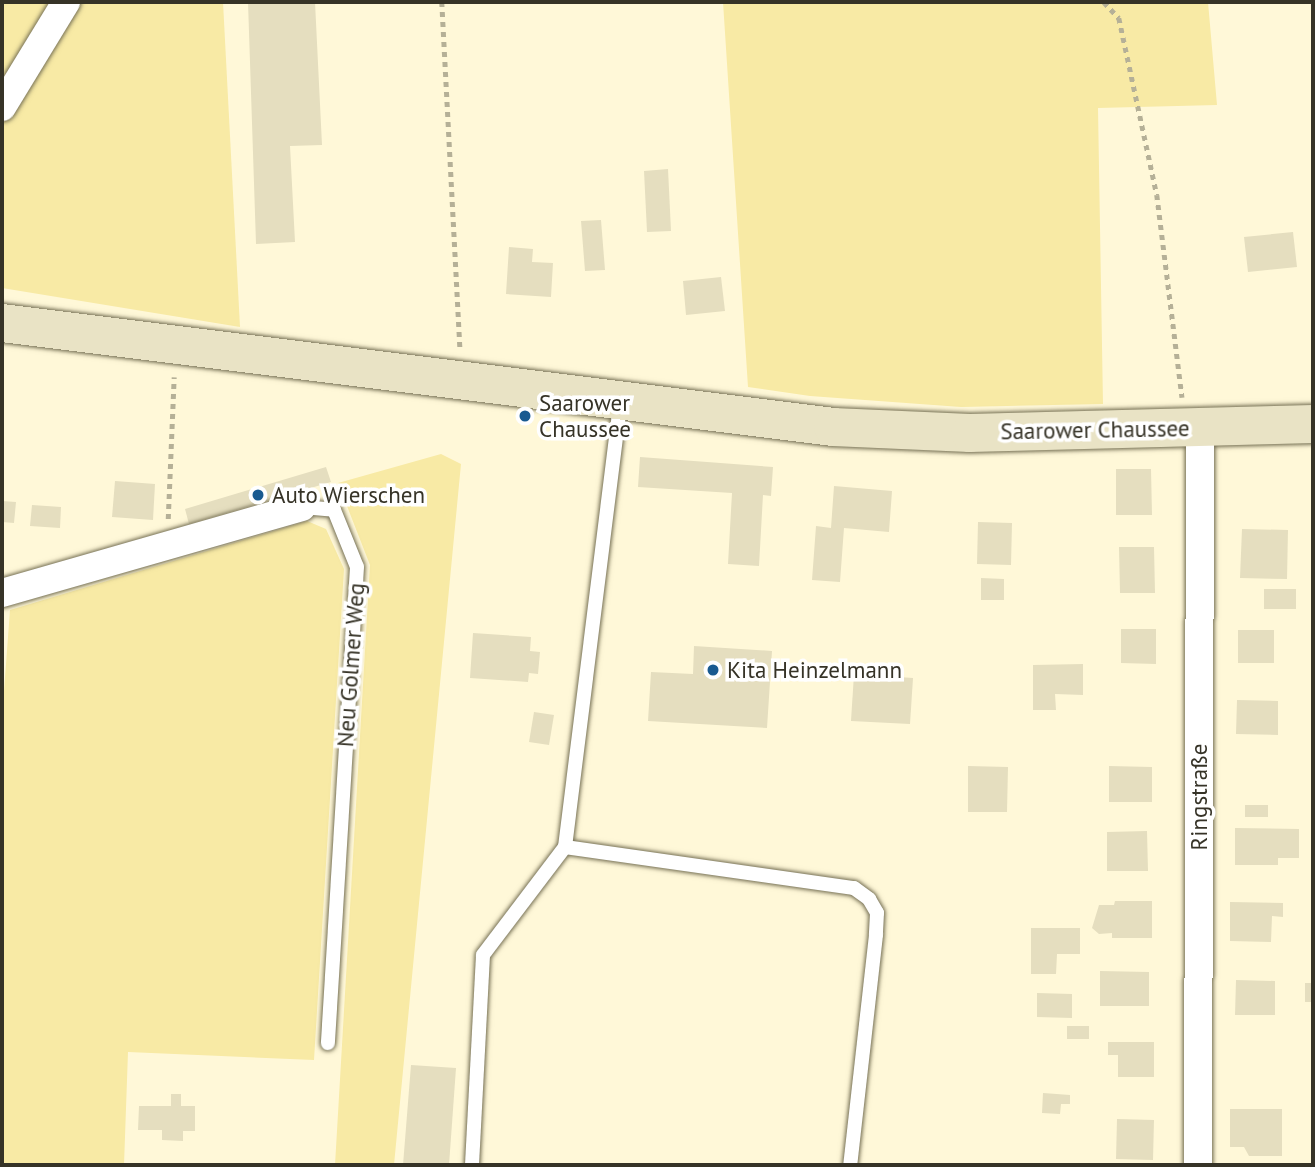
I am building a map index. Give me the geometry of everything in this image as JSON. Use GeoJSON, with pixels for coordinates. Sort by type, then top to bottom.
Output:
{"type":"FeatureCollection","features":[{"type":"Feature","properties":{"kind":"main road","name":"Saarower Chaussee"},"geometry":{"type":"LineString","coordinates":[[2,323],[620,403],[833,427],[970,433],[1313,424]]}},
{"type":"Feature","properties":{"kind":"street"},"geometry":{"type":"LineString","coordinates":[[2,107],[66,2]]}},
{"type":"Feature","properties":{"kind":"street","name":"Ringstraße"},"geometry":{"type":"LineString","coordinates":[[1193,428],[1198,1165]]}},
{"type":"Feature","properties":{"kind":"street","name":"Neu Golmer Weg"},"geometry":{"type":"LineString","coordinates":[[2,593],[302,507]]}},
{"type":"Feature","properties":{"kind":"lane"},"geometry":{"type":"LineString","coordinates":[[472,1165],[483,955],[565,847],[620,403]]}},
{"type":"Feature","properties":{"kind":"lane","name":"Neu Golmer Weg"},"geometry":{"type":"LineString","coordinates":[[302,507],[334,510],[357,567],[328,1043]]}},
{"type":"Feature","properties":{"kind":"lane"},"geometry":{"type":"LineString","coordinates":[[565,847],[854,888],[869,899],[877,913],[876,935],[850,1165]]}},
{"type":"Feature","properties":{"kind":"path"},"geometry":{"type":"LineString","coordinates":[[442,2],[462,382]]}},
{"type":"Feature","properties":{"kind":"path"},"geometry":{"type":"LineString","coordinates":[[1104,2],[1119,18],[1157,195],[1193,428]]}},
{"type":"Feature","properties":{"kind":"path"},"geometry":{"type":"LineString","coordinates":[[167,545],[176,345]]}},
{"type":"Feature","properties":{"kind":"shaded area"},"geometry":{"type":"Polygon","coordinates":[[[2,2],[223,2],[240,327],[2,288],[2,2]]]}},
{"type":"Feature","properties":{"kind":"shaded area"},"geometry":{"type":"Polygon","coordinates":[[[723,2],[1208,2],[1217,105],[1098,108],[1103,404],[961,407],[810,396],[748,387],[723,2]]]}},
{"type":"Feature","properties":{"kind":"shaded area"},"geometry":{"type":"Polygon","coordinates":[[[441,454],[461,464],[394,1165],[335,1165],[370,565],[338,483],[441,454]]]}},
{"type":"Feature","properties":{"kind":"shaded area"},"geometry":{"type":"Polygon","coordinates":[[[307,521],[326,529],[344,569],[314,1060],[128,1052],[124,1165],[2,1165],[2,718],[10,610],[307,521]]]}},
{"type":"Feature","properties":{"kind":"building"},"geometry":{"type":"Polygon","coordinates":[[[248,2],[315,2],[322,145],[290,146],[295,242],[256,244],[248,2]]]}},
{"type":"Feature","properties":{"kind":"building"},"geometry":{"type":"Polygon","coordinates":[[[668,169],[671,231],[647,232],[644,171],[668,169]]]}},
{"type":"Feature","properties":{"kind":"building"},"geometry":{"type":"Polygon","coordinates":[[[601,220],[605,270],[585,271],[581,221],[601,220]]]}},
{"type":"Feature","properties":{"kind":"building"},"geometry":{"type":"Polygon","coordinates":[[[1293,232],[1297,267],[1248,272],[1244,237],[1293,232]]]}},
{"type":"Feature","properties":{"kind":"building"},"geometry":{"type":"Polygon","coordinates":[[[509,247],[533,249],[532,262],[553,263],[551,297],[506,294],[509,247]]]}},
{"type":"Feature","properties":{"kind":"building"},"geometry":{"type":"Polygon","coordinates":[[[721,277],[725,311],[686,315],[683,281],[721,277]]]}},
{"type":"Feature","properties":{"kind":"building"},"geometry":{"type":"Polygon","coordinates":[[[640,457],[773,467],[771,496],[763,495],[759,566],[728,564],[732,493],[638,487],[640,457]]]}},
{"type":"Feature","properties":{"kind":"building","name":"Auto Wierschen"},"geometry":{"type":"Polygon","coordinates":[[[326,467],[331,482],[189,524],[185,509],[326,467]]]}},
{"type":"Feature","properties":{"kind":"building"},"geometry":{"type":"Polygon","coordinates":[[[1116,469],[1151,469],[1152,515],[1116,515],[1116,469]]]}},
{"type":"Feature","properties":{"kind":"building"},"geometry":{"type":"Polygon","coordinates":[[[115,481],[155,484],[153,520],[112,517],[115,481]]]}},
{"type":"Feature","properties":{"kind":"building"},"geometry":{"type":"Polygon","coordinates":[[[834,486],[892,491],[889,532],[844,528],[840,582],[812,580],[816,526],[831,528],[834,486]]]}},
{"type":"Feature","properties":{"kind":"building"},"geometry":{"type":"Polygon","coordinates":[[[2,501],[16,502],[14,523],[2,522],[2,501]]]}},
{"type":"Feature","properties":{"kind":"building"},"geometry":{"type":"Polygon","coordinates":[[[32,505],[61,507],[60,528],[30,526],[32,505]]]}},
{"type":"Feature","properties":{"kind":"building"},"geometry":{"type":"Polygon","coordinates":[[[978,522],[1012,523],[1011,565],[977,564],[978,522]]]}},
{"type":"Feature","properties":{"kind":"building"},"geometry":{"type":"Polygon","coordinates":[[[1242,529],[1288,530],[1287,579],[1240,578],[1242,529]]]}},
{"type":"Feature","properties":{"kind":"building"},"geometry":{"type":"Polygon","coordinates":[[[1119,547],[1154,547],[1155,593],[1120,593],[1119,547]]]}},
{"type":"Feature","properties":{"kind":"building"},"geometry":{"type":"Polygon","coordinates":[[[981,578],[1004,579],[1004,600],[981,600],[981,578]]]}},
{"type":"Feature","properties":{"kind":"building"},"geometry":{"type":"Polygon","coordinates":[[[1264,589],[1296,589],[1296,609],[1264,609],[1264,589]]]}},
{"type":"Feature","properties":{"kind":"building"},"geometry":{"type":"Polygon","coordinates":[[[1121,629],[1156,629],[1156,664],[1121,663],[1121,629]]]}},
{"type":"Feature","properties":{"kind":"building"},"geometry":{"type":"Polygon","coordinates":[[[1238,630],[1274,630],[1274,663],[1238,663],[1238,630]]]}},
{"type":"Feature","properties":{"kind":"building"},"geometry":{"type":"Polygon","coordinates":[[[473,633],[531,637],[530,651],[540,652],[538,674],[529,673],[528,682],[470,678],[473,633]]]}},
{"type":"Feature","properties":{"kind":"building"},"geometry":{"type":"Polygon","coordinates":[[[694,646],[772,651],[767,728],[648,721],[651,672],[693,674],[694,646]]]}},
{"type":"Feature","properties":{"kind":"building"},"geometry":{"type":"Polygon","coordinates":[[[1083,664],[1083,695],[1055,694],[1056,710],[1033,710],[1033,665],[1083,664]]]}},
{"type":"Feature","properties":{"kind":"building"},"geometry":{"type":"Polygon","coordinates":[[[854,674],[913,678],[910,724],[851,721],[854,674]]]}},
{"type":"Feature","properties":{"kind":"building"},"geometry":{"type":"Polygon","coordinates":[[[1237,700],[1278,701],[1278,735],[1236,734],[1237,700]]]}},
{"type":"Feature","properties":{"kind":"building"},"geometry":{"type":"Polygon","coordinates":[[[534,712],[554,715],[549,745],[529,742],[534,712]]]}},
{"type":"Feature","properties":{"kind":"building"},"geometry":{"type":"Polygon","coordinates":[[[968,766],[1008,767],[1007,812],[968,812],[968,766]]]}},
{"type":"Feature","properties":{"kind":"building"},"geometry":{"type":"Polygon","coordinates":[[[1109,766],[1152,767],[1152,802],[1109,802],[1109,766]]]}},
{"type":"Feature","properties":{"kind":"building"},"geometry":{"type":"Polygon","coordinates":[[[1245,805],[1268,805],[1268,817],[1245,817],[1245,805]]]}},
{"type":"Feature","properties":{"kind":"building"},"geometry":{"type":"Polygon","coordinates":[[[1235,828],[1299,829],[1299,858],[1278,858],[1278,865],[1235,865],[1235,828]]]}},
{"type":"Feature","properties":{"kind":"building"},"geometry":{"type":"Polygon","coordinates":[[[1147,831],[1148,871],[1107,871],[1107,832],[1147,831]]]}},
{"type":"Feature","properties":{"kind":"building"},"geometry":{"type":"Polygon","coordinates":[[[1115,901],[1152,901],[1152,938],[1112,938],[1112,933],[1099,934],[1092,928],[1099,905],[1114,905],[1115,901]]]}},
{"type":"Feature","properties":{"kind":"building"},"geometry":{"type":"Polygon","coordinates":[[[1230,902],[1283,903],[1283,917],[1272,916],[1271,942],[1230,941],[1230,902]]]}},
{"type":"Feature","properties":{"kind":"building"},"geometry":{"type":"Polygon","coordinates":[[[1031,928],[1080,928],[1080,954],[1057,954],[1056,974],[1031,974],[1031,928]]]}},
{"type":"Feature","properties":{"kind":"building"},"geometry":{"type":"Polygon","coordinates":[[[1100,971],[1149,972],[1149,1006],[1100,1006],[1100,971]]]}},
{"type":"Feature","properties":{"kind":"building"},"geometry":{"type":"Polygon","coordinates":[[[1236,980],[1275,981],[1275,1015],[1235,1015],[1236,980]]]}},
{"type":"Feature","properties":{"kind":"building"},"geometry":{"type":"Polygon","coordinates":[[[1305,983],[1313,983],[1313,1002],[1305,1002],[1305,983]]]}},
{"type":"Feature","properties":{"kind":"building"},"geometry":{"type":"Polygon","coordinates":[[[1037,993],[1072,994],[1072,1018],[1037,1017],[1037,993]]]}},
{"type":"Feature","properties":{"kind":"building"},"geometry":{"type":"Polygon","coordinates":[[[1067,1026],[1089,1026],[1089,1039],[1067,1039],[1067,1026]]]}},
{"type":"Feature","properties":{"kind":"building"},"geometry":{"type":"Polygon","coordinates":[[[1108,1042],[1154,1042],[1154,1077],[1118,1077],[1118,1055],[1108,1055],[1108,1042]]]}},
{"type":"Feature","properties":{"kind":"building"},"geometry":{"type":"Polygon","coordinates":[[[411,1065],[456,1068],[449,1165],[403,1165],[411,1065]]]}},
{"type":"Feature","properties":{"kind":"building"},"geometry":{"type":"Polygon","coordinates":[[[1043,1093],[1070,1095],[1070,1104],[1061,1104],[1060,1114],[1042,1113],[1043,1093]]]}},
{"type":"Feature","properties":{"kind":"building"},"geometry":{"type":"Polygon","coordinates":[[[171,1094],[181,1094],[181,1106],[195,1106],[195,1131],[183,1131],[183,1141],[162,1140],[162,1130],[138,1130],[139,1106],[171,1106],[171,1094]]]}},
{"type":"Feature","properties":{"kind":"building"},"geometry":{"type":"Polygon","coordinates":[[[1230,1109],[1282,1109],[1282,1156],[1249,1156],[1244,1147],[1230,1147],[1230,1109]]]}},
{"type":"Feature","properties":{"kind":"building"},"geometry":{"type":"Polygon","coordinates":[[[1117,1119],[1154,1120],[1153,1160],[1116,1159],[1117,1119]]]}},
{"type":"Feature","properties":{"kind":"place","name":"Saarower Chaussee"},"geometry":{"type":"Point","coordinates":[525,416]}},
{"type":"Feature","properties":{"kind":"place","name":"Auto Wierschen"},"geometry":{"type":"Point","coordinates":[258,495]}},
{"type":"Feature","properties":{"kind":"place","name":"Kita Heinzelmann"},"geometry":{"type":"Point","coordinates":[713,670]}}]}
